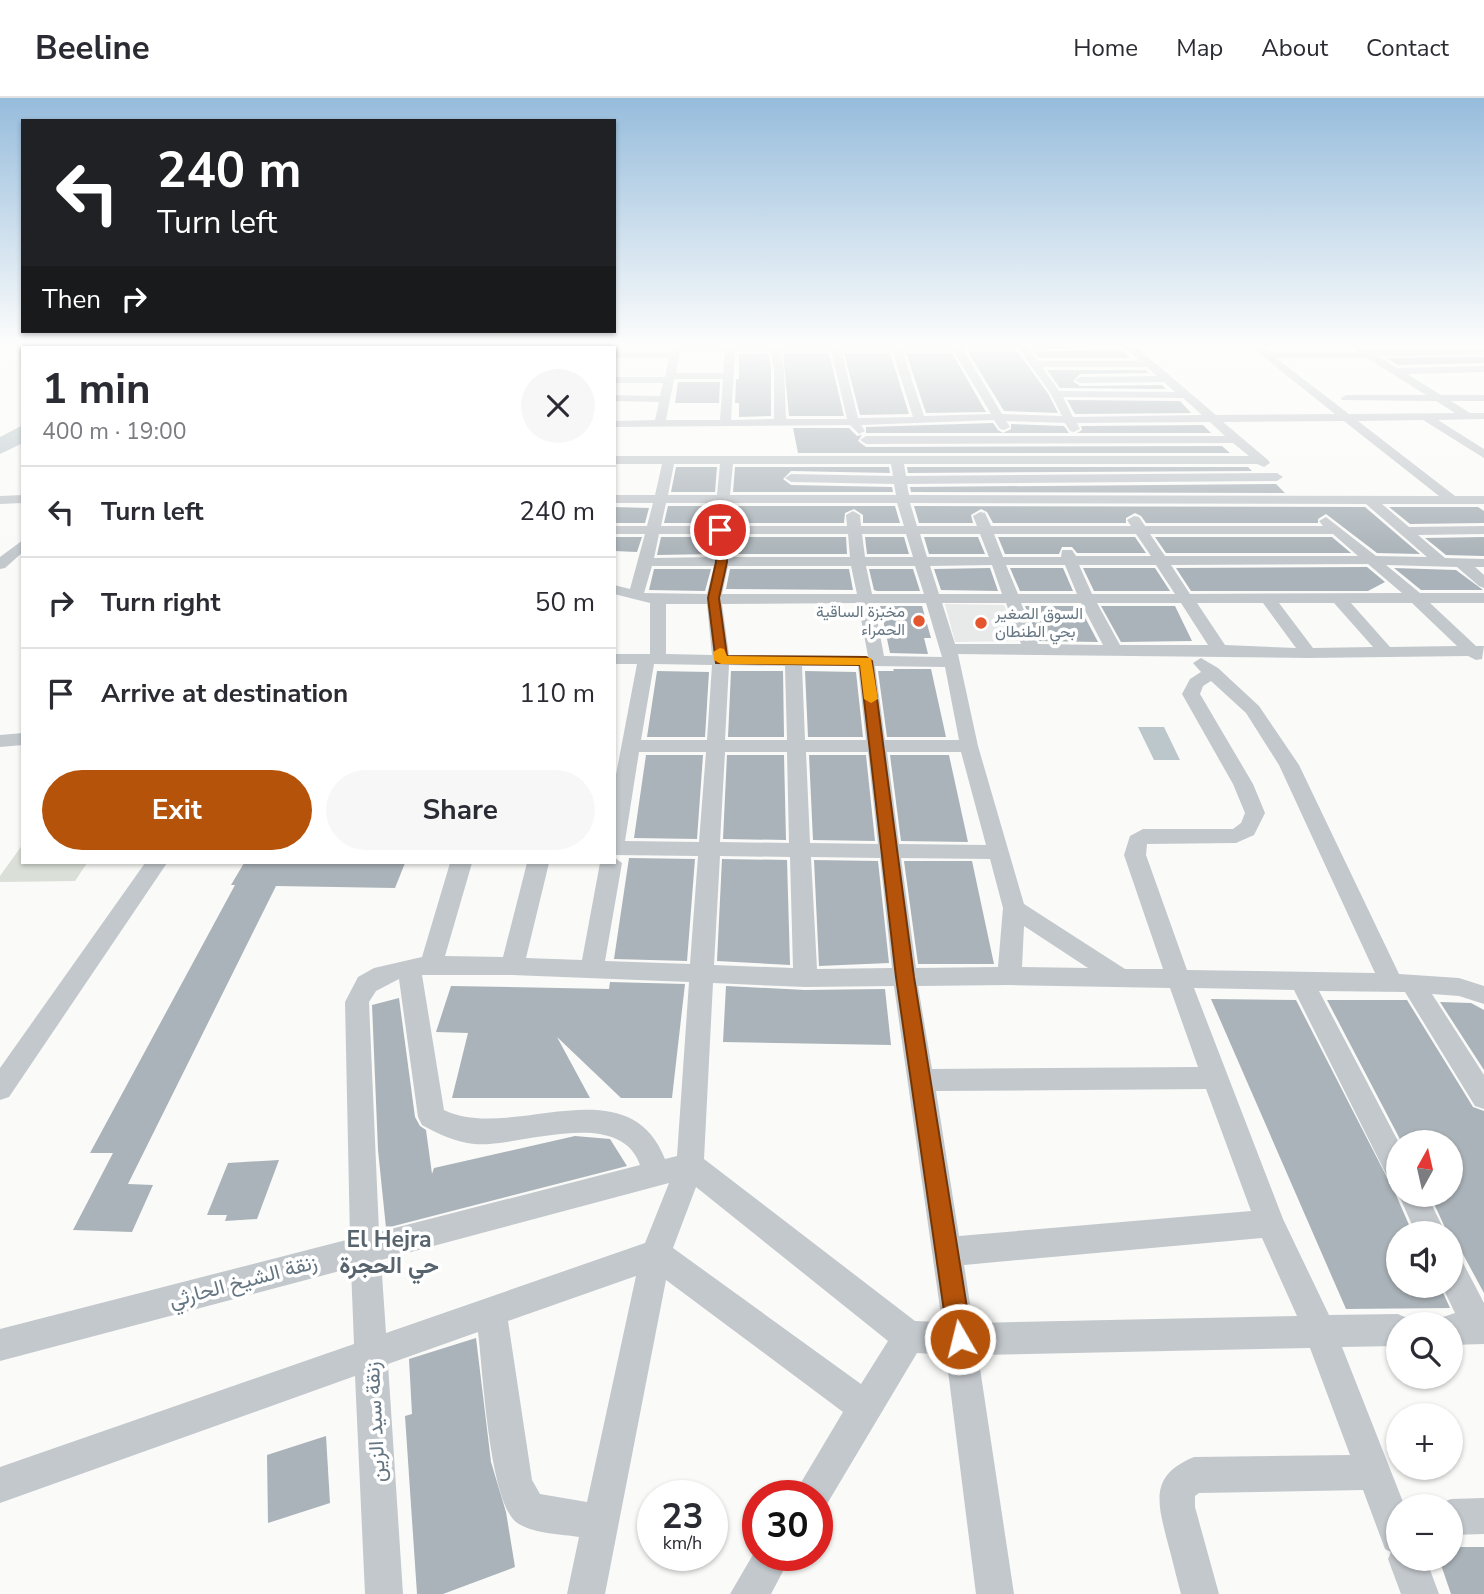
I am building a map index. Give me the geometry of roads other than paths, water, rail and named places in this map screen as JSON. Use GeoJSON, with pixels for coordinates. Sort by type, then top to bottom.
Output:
{"type":"FeatureCollection","features":[{"type":"Feature","properties":{"kind":"street"},"geometry":{"type":"LineString","coordinates":[[660,424],[662,416]]}},
{"type":"Feature","properties":{"kind":"street"},"geometry":{"type":"LineString","coordinates":[[725,416],[725,423]]}},
{"type":"Feature","properties":{"kind":"street"},"geometry":{"type":"LineString","coordinates":[[780,416],[780,423]]}},
{"type":"Feature","properties":{"kind":"street"},"geometry":{"type":"LineString","coordinates":[[852,416],[866,440],[871,458]]}},
{"type":"Feature","properties":{"kind":"street"},"geometry":{"type":"LineString","coordinates":[[922,416],[959,460],[1031,648]]}},
{"type":"Feature","properties":{"kind":"street"},"geometry":{"type":"LineString","coordinates":[[1066,416],[1187,599],[1216,661],[1253,710],[1289,765],[1402,983],[1484,1098]]}},
{"type":"Feature","properties":{"kind":"street"},"geometry":{"type":"LineString","coordinates":[[1202,416],[1261,460],[1303,501],[1480,655]]}},
{"type":"Feature","properties":{"kind":"street"},"geometry":{"type":"LineString","coordinates":[[1342,416],[1452,500]]}},
{"type":"Feature","properties":{"kind":"street"},"geometry":{"type":"LineString","coordinates":[[998,417],[1028,480],[1042,500],[1086,598],[1115,651]]}},
{"type":"Feature","properties":{"kind":"street"},"geometry":{"type":"LineString","coordinates":[[616,424],[853,422],[998,417],[1068,420],[1478,419]]}},
{"type":"Feature","properties":{"kind":"street"},"geometry":{"type":"LineString","coordinates":[[1428,419],[1484,454]]}},
{"type":"Feature","properties":{"kind":"street"},"geometry":{"type":"LineString","coordinates":[[866,440],[1234,439]]}},
{"type":"Feature","properties":{"kind":"street"},"geometry":{"type":"LineString","coordinates":[[844,458],[856,529],[872,661],[877,746],[905,977],[960,1339],[995,1594]]}},
{"type":"Feature","properties":{"kind":"street"},"geometry":{"type":"LineString","coordinates":[[586,1594],[656,1254],[690,1165],[721,660],[714,598],[722,562],[720,530],[727,459]]}},
{"type":"Feature","properties":{"kind":"street"},"geometry":{"type":"LineString","coordinates":[[789,459],[794,547]]}},
{"type":"Feature","properties":{"kind":"street"},"geometry":{"type":"LineString","coordinates":[[616,460],[1261,460]]}},
{"type":"Feature","properties":{"kind":"street"},"geometry":{"type":"LineString","coordinates":[[635,596],[646,562],[669,460]]}},
{"type":"Feature","properties":{"kind":"street"},"geometry":{"type":"LineString","coordinates":[[897,460],[903,501],[949,656],[969,746],[1014,908],[1009,976]]}},
{"type":"Feature","properties":{"kind":"street"},"geometry":{"type":"LineString","coordinates":[[791,478],[1028,480],[1277,477]]}},
{"type":"Feature","properties":{"kind":"street"},"geometry":{"type":"LineString","coordinates":[[0,500],[21,499]]}},
{"type":"Feature","properties":{"kind":"street"},"geometry":{"type":"LineString","coordinates":[[616,499],[722,500],[864,597],[1269,600],[1414,596],[1484,598]]}},
{"type":"Feature","properties":{"kind":"street"},"geometry":{"type":"LineString","coordinates":[[616,590],[658,599],[714,598],[794,547],[851,501],[1483,501]]}},
{"type":"Feature","properties":{"kind":"street"},"geometry":{"type":"LineString","coordinates":[[1371,501],[1441,562]]}},
{"type":"Feature","properties":{"kind":"street"},"geometry":{"type":"LineString","coordinates":[[646,562],[722,562],[794,547],[856,529],[1336,530]]}},
{"type":"Feature","properties":{"kind":"street"},"geometry":{"type":"LineString","coordinates":[[616,530],[720,530],[858,562],[1371,560],[1484,563]]}},
{"type":"Feature","properties":{"kind":"street"},"geometry":{"type":"LineString","coordinates":[[1406,531],[1484,530]]}},
{"type":"Feature","properties":{"kind":"street"},"geometry":{"type":"LineString","coordinates":[[0,565],[21,546]]}},
{"type":"Feature","properties":{"kind":"street"},"geometry":{"type":"LineString","coordinates":[[1462,562],[1484,583]]}},
{"type":"Feature","properties":{"kind":"street"},"geometry":{"type":"LineString","coordinates":[[1338,598],[1385,651]]}},
{"type":"Feature","properties":{"kind":"street"},"geometry":{"type":"LineString","coordinates":[[616,830],[626,741],[652,660],[658,599]]}},
{"type":"Feature","properties":{"kind":"street"},"geometry":{"type":"LineString","coordinates":[[1269,600],[1308,653]]}},
{"type":"Feature","properties":{"kind":"street"},"geometry":{"type":"LineString","coordinates":[[616,659],[872,661],[1031,648],[1186,652],[1216,661],[1308,653],[1385,651],[1480,655]]}},
{"type":"Feature","properties":{"kind":"street"},"geometry":{"type":"LineString","coordinates":[[793,661],[805,978]]}},
{"type":"Feature","properties":{"kind":"street"},"geometry":{"type":"LineString","coordinates":[[1216,661],[1196,683],[1191,694],[1243,784],[1255,813],[1250,826],[1244,833],[1236,835],[1143,836],[1137,841],[1135,855],[1270,1223],[1320,1332],[1386,1500]]}},
{"type":"Feature","properties":{"kind":"street"},"geometry":{"type":"LineString","coordinates":[[0,741],[21,739]]}},
{"type":"Feature","properties":{"kind":"street"},"geometry":{"type":"LineString","coordinates":[[626,741],[715,746],[969,746]]}},
{"type":"Feature","properties":{"kind":"street"},"geometry":{"type":"LineString","coordinates":[[616,839],[709,850],[997,852]]}},
{"type":"Feature","properties":{"kind":"street"},"geometry":{"type":"LineString","coordinates":[[0,1088],[155,864]]}},
{"type":"Feature","properties":{"kind":"street"},"geometry":{"type":"LineString","coordinates":[[461,864],[420,966],[432,1117],[453,1129],[478,1132],[583,1120],[601,1122],[624,1130],[645,1144],[657,1174]]}},
{"type":"Feature","properties":{"kind":"street"},"geometry":{"type":"LineString","coordinates":[[512,966],[538,864]]}},
{"type":"Feature","properties":{"kind":"street"},"geometry":{"type":"LineString","coordinates":[[593,969],[611,864]]}},
{"type":"Feature","properties":{"kind":"street"},"geometry":{"type":"LineString","coordinates":[[1014,908],[1121,978]]}},
{"type":"Feature","properties":{"kind":"street","name":"زنقة سيد الزين"},"geometry":{"type":"LineString","coordinates":[[384,1594],[365,1250],[357,1002],[367,984],[382,974],[420,966],[512,966],[805,978],[1178,978],[1402,983],[1460,987],[1484,995]]}},
{"type":"Feature","properties":{"kind":"street"},"geometry":{"type":"LineString","coordinates":[[1302,982],[1386,1146]]}},
{"type":"Feature","properties":{"kind":"street"},"geometry":{"type":"LineString","coordinates":[[921,1080],[1215,1078]]}},
{"type":"Feature","properties":{"kind":"street"},"geometry":{"type":"LineString","coordinates":[[690,1165],[909,1337],[960,1339],[1386,1330]]}},
{"type":"Feature","properties":{"kind":"street","name":"زنقة الشيخ الحارثي"},"geometry":{"type":"LineString","coordinates":[[0,1345],[690,1165]]}},
{"type":"Feature","properties":{"kind":"street"},"geometry":{"type":"LineString","coordinates":[[947,1252],[1270,1223]]}},
{"type":"Feature","properties":{"kind":"street"},"geometry":{"type":"LineString","coordinates":[[0,1485],[656,1254]]}},
{"type":"Feature","properties":{"kind":"street"},"geometry":{"type":"LineString","coordinates":[[656,1254],[867,1409]]}},
{"type":"Feature","properties":{"kind":"street"},"geometry":{"type":"LineString","coordinates":[[1461,1298],[1472,1329]]}},
{"type":"Feature","properties":{"kind":"street"},"geometry":{"type":"LineString","coordinates":[[491,1312],[514,1480],[520,1500],[531,1511],[600,1522]]}},
{"type":"Feature","properties":{"kind":"street"},"geometry":{"type":"LineString","coordinates":[[821,1480],[909,1337]]}},
{"type":"Feature","properties":{"kind":"street"},"geometry":{"type":"LineString","coordinates":[[1199,1594],[1177,1507],[1175,1493],[1181,1483],[1194,1475],[1207,1474],[1374,1472]]}},
{"type":"Feature","properties":{"kind":"street"},"geometry":{"type":"LineString","coordinates":[[1463,1517],[1484,1516]]}},
{"type":"Feature","properties":{"kind":"street"},"geometry":{"type":"LineString","coordinates":[[749,1594],[764,1571]]}},
{"type":"Feature","properties":{"kind":"street"},"geometry":{"type":"LineString","coordinates":[[1411,1571],[1420,1594]]}},
{"type":"Feature","properties":{"kind":"waterway"},"geometry":{"type":"LineString","coordinates":[[0,447],[21,433]]}},
{"type":"Feature","properties":{"kind":"place","name":"مخبزة الساقية الحمراء"},"geometry":{"type":"Point","coordinates":[919,621]}},
{"type":"Feature","properties":{"kind":"place","name":"السوق الصغير بحي الطنطان"},"geometry":{"type":"Point","coordinates":[981,623]}},
{"type":"Feature","properties":{"kind":"district","name":"El Hejra حي الحجرة"},"geometry":{"type":"Point","coordinates":[389,1252]}}]}
